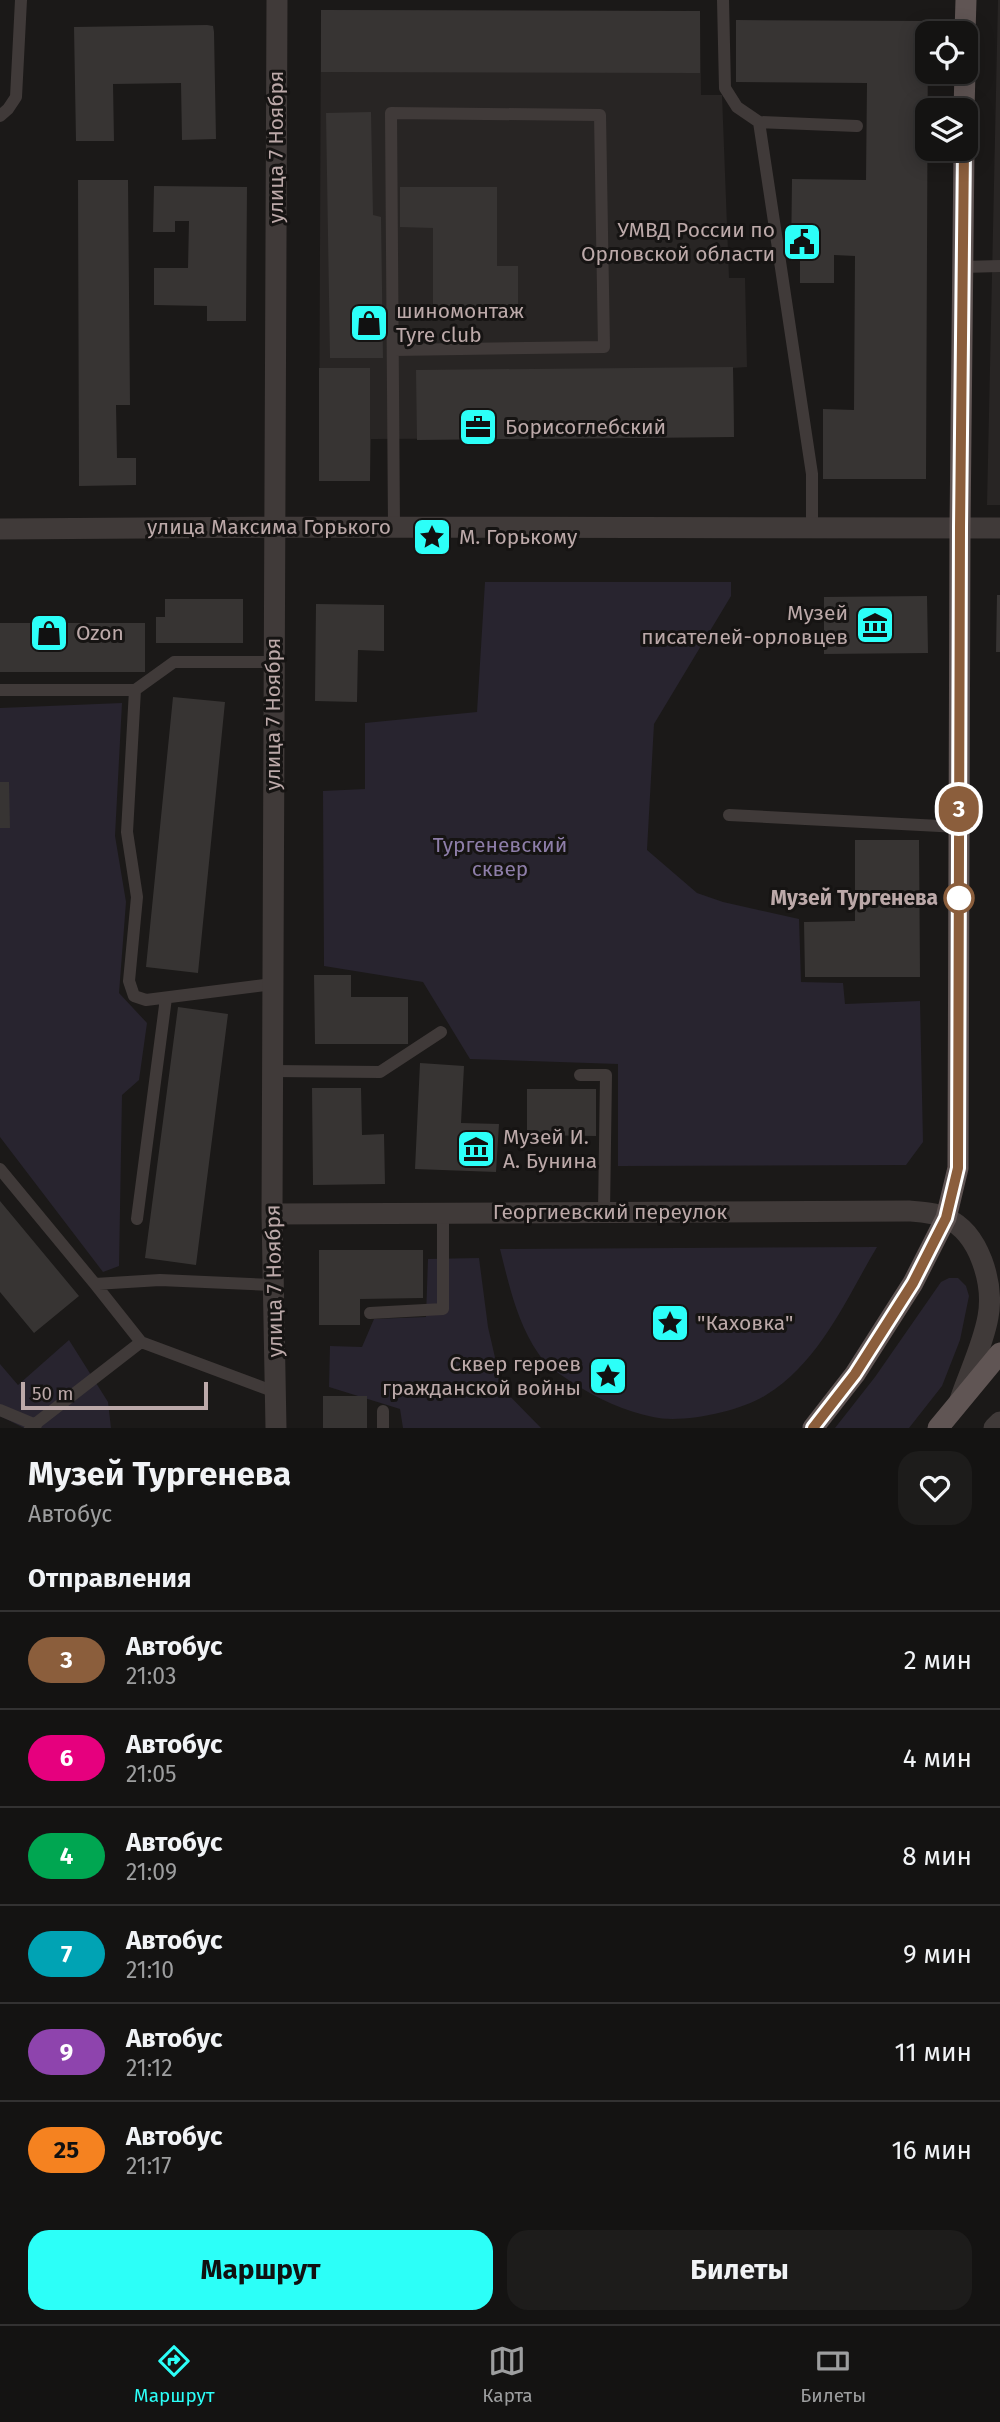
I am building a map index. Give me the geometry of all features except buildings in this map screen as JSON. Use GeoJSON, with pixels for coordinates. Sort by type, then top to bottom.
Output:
{"type":"FeatureCollection","features":[{"type":"Feature","properties":{"kind":"main road"},"geometry":{"type":"LineString","coordinates":[[965,21],[966,0]]}},
{"type":"Feature","properties":{"kind":"main road"},"geometry":{"type":"LineString","coordinates":[[813,1428],[855,1374],[913,1283],[946,1218],[958,1168],[964,161]]}},
{"type":"Feature","properties":{"kind":"main road"},"geometry":{"type":"LineString","coordinates":[[938,1428],[1000,1353]]}},
{"type":"Feature","properties":{"kind":"street","name":"улица 7 Ноября"},"geometry":{"type":"LineString","coordinates":[[276,1428],[272,1214],[277,0]]}},
{"type":"Feature","properties":{"kind":"street","name":"улица Максима Горького"},"geometry":{"type":"LineString","coordinates":[[0,529],[1000,528]]}},
{"type":"Feature","properties":{"kind":"street","name":"Георгиевский переулок"},"geometry":{"type":"LineString","coordinates":[[272,1214],[909,1211],[946,1218]]}},
{"type":"Feature","properties":{"kind":"street"},"geometry":{"type":"LineString","coordinates":[[946,1218],[964,1229],[972,1240],[989,1286],[988,1317],[958,1406]]}},
{"type":"Feature","properties":{"kind":"street"},"geometry":{"type":"LineString","coordinates":[[995,1428],[1000,1422]]}},
{"type":"Feature","properties":{"kind":"lane"},"geometry":{"type":"LineString","coordinates":[[0,116],[16,97],[21,0]]}},
{"type":"Feature","properties":{"kind":"lane"},"geometry":{"type":"LineString","coordinates":[[723,0],[724,88],[737,107],[759,122],[857,126]]}},
{"type":"Feature","properties":{"kind":"lane"},"geometry":{"type":"LineString","coordinates":[[394,350],[604,347],[600,115],[391,113],[394,527]]}},
{"type":"Feature","properties":{"kind":"lane"},"geometry":{"type":"LineString","coordinates":[[759,122],[812,474],[812,527]]}},
{"type":"Feature","properties":{"kind":"lane"},"geometry":{"type":"LineString","coordinates":[[963,267],[1000,266]]}},
{"type":"Feature","properties":{"kind":"lane"},"geometry":{"type":"LineString","coordinates":[[0,690],[135,690],[174,663],[273,662]]}},
{"type":"Feature","properties":{"kind":"lane"},"geometry":{"type":"LineString","coordinates":[[135,690],[127,832],[137,897],[129,981],[134,996],[146,1000],[273,984]]}},
{"type":"Feature","properties":{"kind":"lane"},"geometry":{"type":"LineString","coordinates":[[729,815],[959,827]]}},
{"type":"Feature","properties":{"kind":"lane"},"geometry":{"type":"LineString","coordinates":[[137,1219],[166,998]]}},
{"type":"Feature","properties":{"kind":"lane"},"geometry":{"type":"LineString","coordinates":[[273,1071],[380,1072],[441,1032]]}},
{"type":"Feature","properties":{"kind":"lane"},"geometry":{"type":"LineString","coordinates":[[580,1075],[606,1075],[604,1212]]}},
{"type":"Feature","properties":{"kind":"lane"},"geometry":{"type":"LineString","coordinates":[[0,1169],[141,1342],[275,1392]]}},
{"type":"Feature","properties":{"kind":"lane"},"geometry":{"type":"LineString","coordinates":[[370,1313],[443,1309],[443,1213]]}},
{"type":"Feature","properties":{"kind":"lane"},"geometry":{"type":"LineString","coordinates":[[95,1284],[160,1280],[273,1284]]}},
{"type":"Feature","properties":{"kind":"lane"},"geometry":{"type":"LineString","coordinates":[[0,1410],[33,1426],[141,1342]]}},
{"type":"Feature","properties":{"kind":"lane"},"geometry":{"type":"LineString","coordinates":[[383,1411],[383,1428]]}},
{"type":"Feature","properties":{"kind":"shaded area"},"geometry":{"type":"Polygon","coordinates":[[[998,0],[1000,505],[987,505],[998,0]]]}},
{"type":"Feature","properties":{"kind":"shaded area"},"geometry":{"type":"Polygon","coordinates":[[[321,10],[700,11],[701,95],[722,95],[729,278],[745,278],[747,367],[733,368],[734,437],[371,439],[370,481],[319,481],[321,10]]]}},
{"type":"Feature","properties":{"kind":"green space","name":"Тургеневский сквер"},"geometry":{"type":"Polygon","coordinates":[[[485,582],[731,582],[731,596],[654,724],[647,850],[697,893],[723,902],[799,919],[801,982],[843,983],[845,1004],[920,1001],[923,1142],[906,1165],[618,1166],[618,1064],[470,1059],[423,982],[324,966],[323,791],[365,789],[365,723],[477,712],[485,582]]]}},
{"type":"Feature","properties":{"kind":"green space"},"geometry":{"type":"Polygon","coordinates":[[[122,703],[115,836],[126,902],[119,993],[147,1023],[139,1080],[122,1095],[119,1266],[103,1272],[0,1137],[0,708],[122,703]]]}},
{"type":"Feature","properties":{"kind":"green space"},"geometry":{"type":"Polygon","coordinates":[[[877,1247],[817,1347],[785,1381],[766,1395],[742,1406],[711,1415],[679,1419],[653,1417],[612,1404],[570,1381],[545,1362],[519,1316],[500,1249],[877,1247]]]}},
{"type":"Feature","properties":{"kind":"green space"},"geometry":{"type":"Polygon","coordinates":[[[479,1258],[488,1327],[502,1388],[541,1428],[403,1428],[400,1409],[329,1387],[330,1346],[362,1347],[374,1319],[426,1317],[428,1259],[479,1258]]]}},
{"type":"Feature","properties":{"kind":"green space"},"geometry":{"type":"Polygon","coordinates":[[[958,1278],[966,1286],[969,1296],[960,1340],[942,1386],[909,1428],[835,1428],[875,1377],[941,1282],[958,1278]]]}},
{"type":"Feature","properties":{"kind":"green space"},"geometry":{"type":"Polygon","coordinates":[[[69,1340],[108,1402],[111,1428],[24,1428],[0,1416],[0,1364],[18,1385],[69,1340]]]}},
{"type":"Feature","properties":{"kind":"bus line","name":"3"},"geometry":{"type":"LineString","coordinates":[[813,1428],[855,1374],[913,1283],[946,1218],[958,1168],[964,161]]}},
{"type":"Feature","properties":{"kind":"place","name":"УМВД России по Орловской области"},"geometry":{"type":"Point","coordinates":[802,242]}},
{"type":"Feature","properties":{"kind":"place","name":"шиномонтаж Tyre club"},"geometry":{"type":"Point","coordinates":[369,323]}},
{"type":"Feature","properties":{"kind":"place","name":"Борисоглебский"},"geometry":{"type":"Point","coordinates":[478,427]}},
{"type":"Feature","properties":{"kind":"place","name":"М. Горькому"},"geometry":{"type":"Point","coordinates":[432,537]}},
{"type":"Feature","properties":{"kind":"place","name":"Музей писателей-орловцев"},"geometry":{"type":"Point","coordinates":[875,625]}},
{"type":"Feature","properties":{"kind":"place","name":"Ozon"},"geometry":{"type":"Point","coordinates":[49,633]}},
{"type":"Feature","properties":{"kind":"place","name":"Музей Тургенева"},"geometry":{"type":"Point","coordinates":[959,898]}},
{"type":"Feature","properties":{"kind":"place","name":"Музей И. А. Бунина"},"geometry":{"type":"Point","coordinates":[476,1149]}},
{"type":"Feature","properties":{"kind":"place","name":"\"Каховка\""},"geometry":{"type":"Point","coordinates":[670,1323]}},
{"type":"Feature","properties":{"kind":"place","name":"Сквер героев гражданской войны"},"geometry":{"type":"Point","coordinates":[608,1376]}}]}
